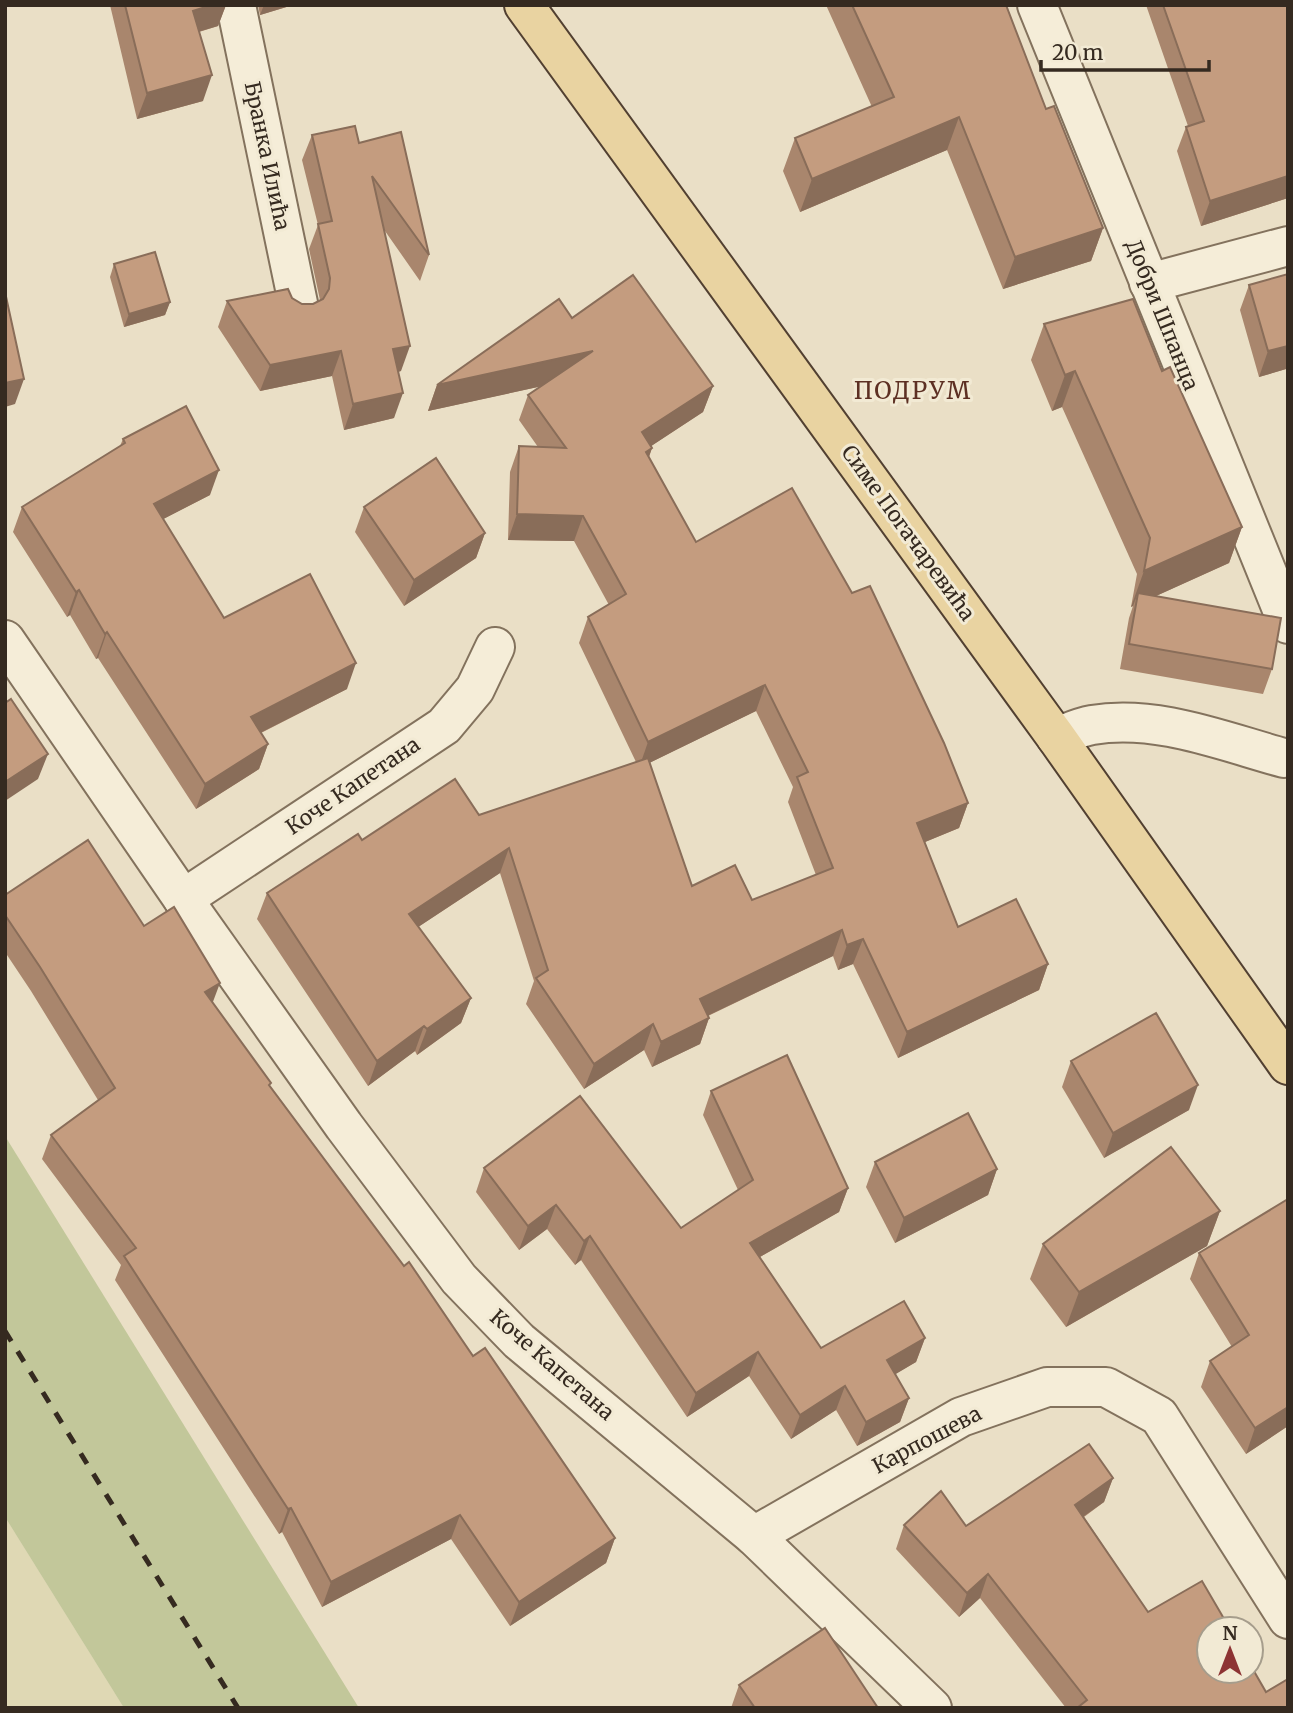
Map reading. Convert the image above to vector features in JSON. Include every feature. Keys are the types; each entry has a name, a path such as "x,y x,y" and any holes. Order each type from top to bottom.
{"main road":[{"name":"Симе Погачаревића","path":"524,5 1056,737 1288,1065"}],"street":[{"name":"Бранка Илића","path":"236,5 299,307"},
{"name":"Добри Шпанца","path":"1037,5 1288,624"},
{"path":"1149,283 1288,246"},
{"name":"Коче Капетана","path":"5,640 183,899 344,1126 459,1279 519,1341 754,1536 932,1708"},
{"name":"Коче Капетана","path":"183,899 444,726 475,689 495,647"},
{"path":"1056,737 1089,725 1117,722 1162,725 1286,755"},
{"name":"Карпошева","path":"754,1536 961,1417 1047,1387 1106,1387 1159,1416 1288,1619"}],"shaded area":[{"path":"5,1517 124,1708 5,1708"}],"green space":[{"path":"5,1136 359,1708 124,1708 5,1517"}],"building":[{"path":"125,5 212,5 193,11 212,75 147,93"},
{"path":"852,5 1006,5 1046,109 1054,106 1103,228 1015,257 959,117 812,179 795,138 894,97"},
{"path":"1163,5 1288,5 1288,176 1210,201 1186,127 1204,121"},
{"path":"355,126 359,143 401,132 429,255 372,176 410,346 393,349 403,393 353,404 341,351 270,365 227,301 288,289 292,298 302,304 313,304 323,299 329,289 330,278 318,224 332,221 312,135"},
{"path":"155,252 170,302 129,314 114,264"},
{"path":"1288,274 1288,346 1268,351 1249,285"},
{"path":"633,275 713,386 642,432 652,448 646,452 696,542 792,488 852,593 870,586 944,743 968,803 917,823 958,927 1016,899 1048,964 907,1032 863,939 847,945 842,930 700,999 709,1018 661,1042 653,1024 594,1064 536,978 548,970 509,848 409,914 471,998 427,1029 424,1026 377,1061 267,893 358,834 362,840 455,779 479,815 648,758 692,886 735,865 752,900 833,868 797,777 808,772 765,685 648,742 588,617 626,594 583,516 517,514 519,446 566,448 528,395 593,351 437,385 559,299 572,318"},
{"path":"5,292 24,379 5,383"},
{"path":"1133,299 1162,371 1170,367 1242,527 1144,571 1150,538 1075,371 1065,375 1044,324"},
{"path":"186,406 219,470 154,504 224,618 310,574 356,663 251,717 268,744 205,784 22,507 125,443 123,439"},
{"path":"436,458 485,533 414,580 364,507"},
{"path":"1138,593 1281,618 1272,669 1129,644"},
{"path":"11,699 48,754 5,782 5,703"},
{"path":"88,840 144,926 174,907 220,983 205,992 271,1083 269,1085 404,1266 409,1262 473,1356 485,1348 615,1538 519,1602 460,1515 331,1582 291,1508 288,1509 124,1256 136,1248 51,1135 115,1088 5,915 5,895"},
{"path":"1156,1013 1198,1085 1113,1133 1071,1061"},
{"path":"787,1055 848,1188 750,1243 821,1348 904,1301 925,1338 887,1360 909,1398 866,1422 845,1386 800,1415 758,1352 696,1393 590,1236 584,1241 556,1205 528,1226 484,1168 580,1096 681,1228 753,1180 711,1091"},
{"path":"968,1113 997,1169 904,1218 875,1162"},
{"path":"1171,1147 1220,1211 1079,1292 1043,1244"},
{"path":"1288,1199 1288,1407 1255,1428 1210,1361 1249,1335 1199,1253"},
{"path":"1089,1444 1113,1478 1075,1505 1148,1612 1202,1581 1222,1615 1195,1615 1195,1685 1262,1685 1266,1692 1288,1679 1288,1708 1077,1708 1087,1700 988,1574 967,1593 904,1525 941,1491 966,1526"},
{"path":"825,1628 878,1708 755,1708 739,1685"}],"railway":[{"path":"5,1331 238,1708"}],"district":[{"name":"ПОДРУМ","path":"913,391"}]}
